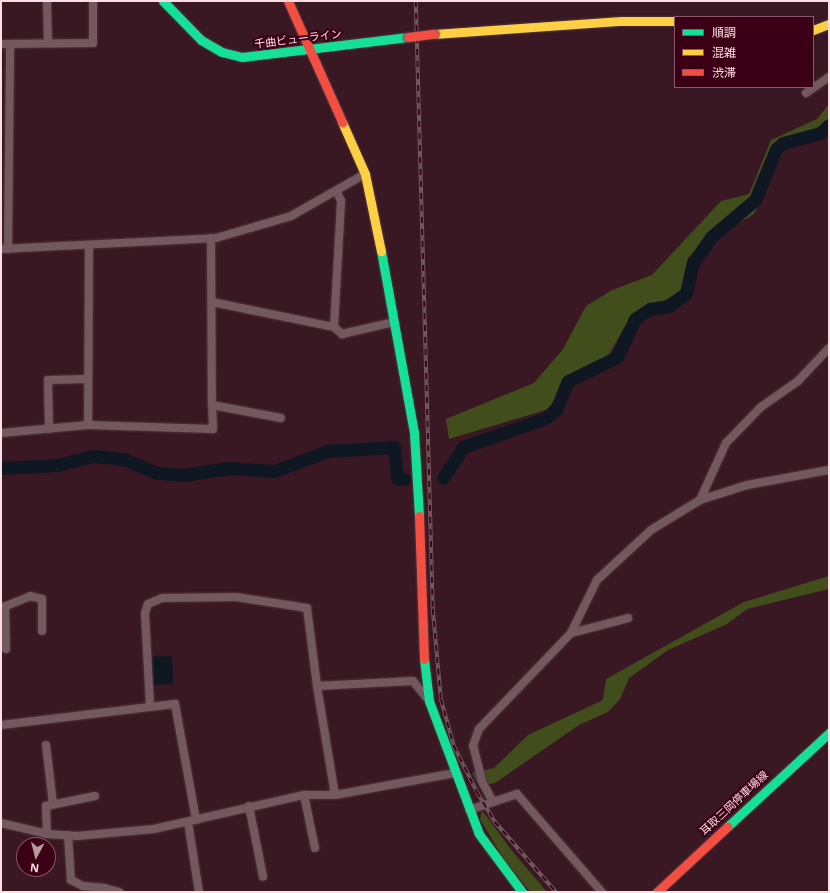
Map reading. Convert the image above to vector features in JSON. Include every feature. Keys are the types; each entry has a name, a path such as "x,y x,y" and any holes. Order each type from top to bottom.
{"street":[{"path":"47,1 48,43"},
{"path":"1,44 93,43 93,1"},
{"name":"千曲ビューライン","path":"164,1 201,40 222,52 242,57 312,50 434,34 622,21 674,21"},
{"path":"288,1 312,50 365,174 414,432 420,500 424,667 429,701 469,810 492,855 521,892"},
{"path":"814,30 829,24"},
{"path":"10,44 5,249 211,238 271,225 337,192 365,174"},
{"path":"814,87 829,77"},
{"path":"806,93 813,88"},
{"path":"334,327 341,201 337,192"},
{"path":"1,433 88,425 214,429 212,405 211,238"},
{"path":"88,425 89,245"},
{"path":"212,302 334,327 342,334 394,322"},
{"path":"700,500 726,443 761,408 798,381 829,348"},
{"path":"49,429 48,380 88,379"},
{"path":"212,405 281,418"},
{"path":"493,802 482,781 473,746 479,728 571,633 597,580 652,530 700,500 746,485 829,470"},
{"path":"6,649 3,607 30,596 42,599 42,631"},
{"path":"150,706 145,613 148,604 162,598 236,597 307,608 317,686 335,795"},
{"path":"571,633 628,618"},
{"path":"317,686 413,681 429,701"},
{"path":"1,725 175,704 196,820"},
{"name":"耳取三岡停車場線","path":"657,892 829,733"},
{"path":"46,745 53,804"},
{"path":"1,823 47,834 68,836 188,822 249,806 304,795 335,795 455,773"},
{"path":"469,810 517,794 602,892"},
{"path":"304,795 315,848"},
{"path":"47,834 46,806 95,796"},
{"path":"249,806 263,877"},
{"path":"188,822 199,892"},
{"path":"68,836 71,880 81,888 119,892"}],"green space":[{"path":"829,104 829,123 802,134 784,150 754,214 697,248 688,258 681,290 625,326 607,358 579,377 546,410 449,439 446,419 534,383 563,349 586,306 612,290 652,275 721,201 749,194 771,140 817,119"},
{"path":"829,576 829,589 747,609 727,624 668,650 629,678 620,699 608,712 579,725 495,783 479,786 472,773 494,768 528,735 603,700 606,679 744,602"},
{"path":"482,810 513,852 547,892 530,892 503,858 480,819"}],"water":[{"path":"172,656 173,684 153,685 152,657"}],"waterway":[{"path":"443,478 463,447 544,419 556,410 568,381 617,357 635,319 650,309 669,306 686,293 693,263 711,237 755,200 776,149 783,143 820,133 829,125"},
{"path":"1,468 57,465 94,456 124,459 157,473 184,475 228,468 274,471 328,451 394,447 397,478 404,479"}],"railway":[{"path":"416,1 433,609 441,699 454,746 477,792 495,822 556,892"}],"traffic: fast":[{"path":"163,1 201,40 222,52 242,57 408,37"},
{"path":"381,251 414,432 419,516"},
{"path":"424,659 429,701 479,834 522,892"},
{"path":"727,827 829,733"}],"traffic: slow":[{"path":"434,34 622,21 674,21"},
{"path":"814,30 829,24"},
{"path":"342,122 365,174 381,251"}],"traffic: jam":[{"path":"288,1 342,122"},
{"path":"408,37 434,34"},
{"path":"419,516 424,659"},
{"path":"657,892 727,827"}]}
